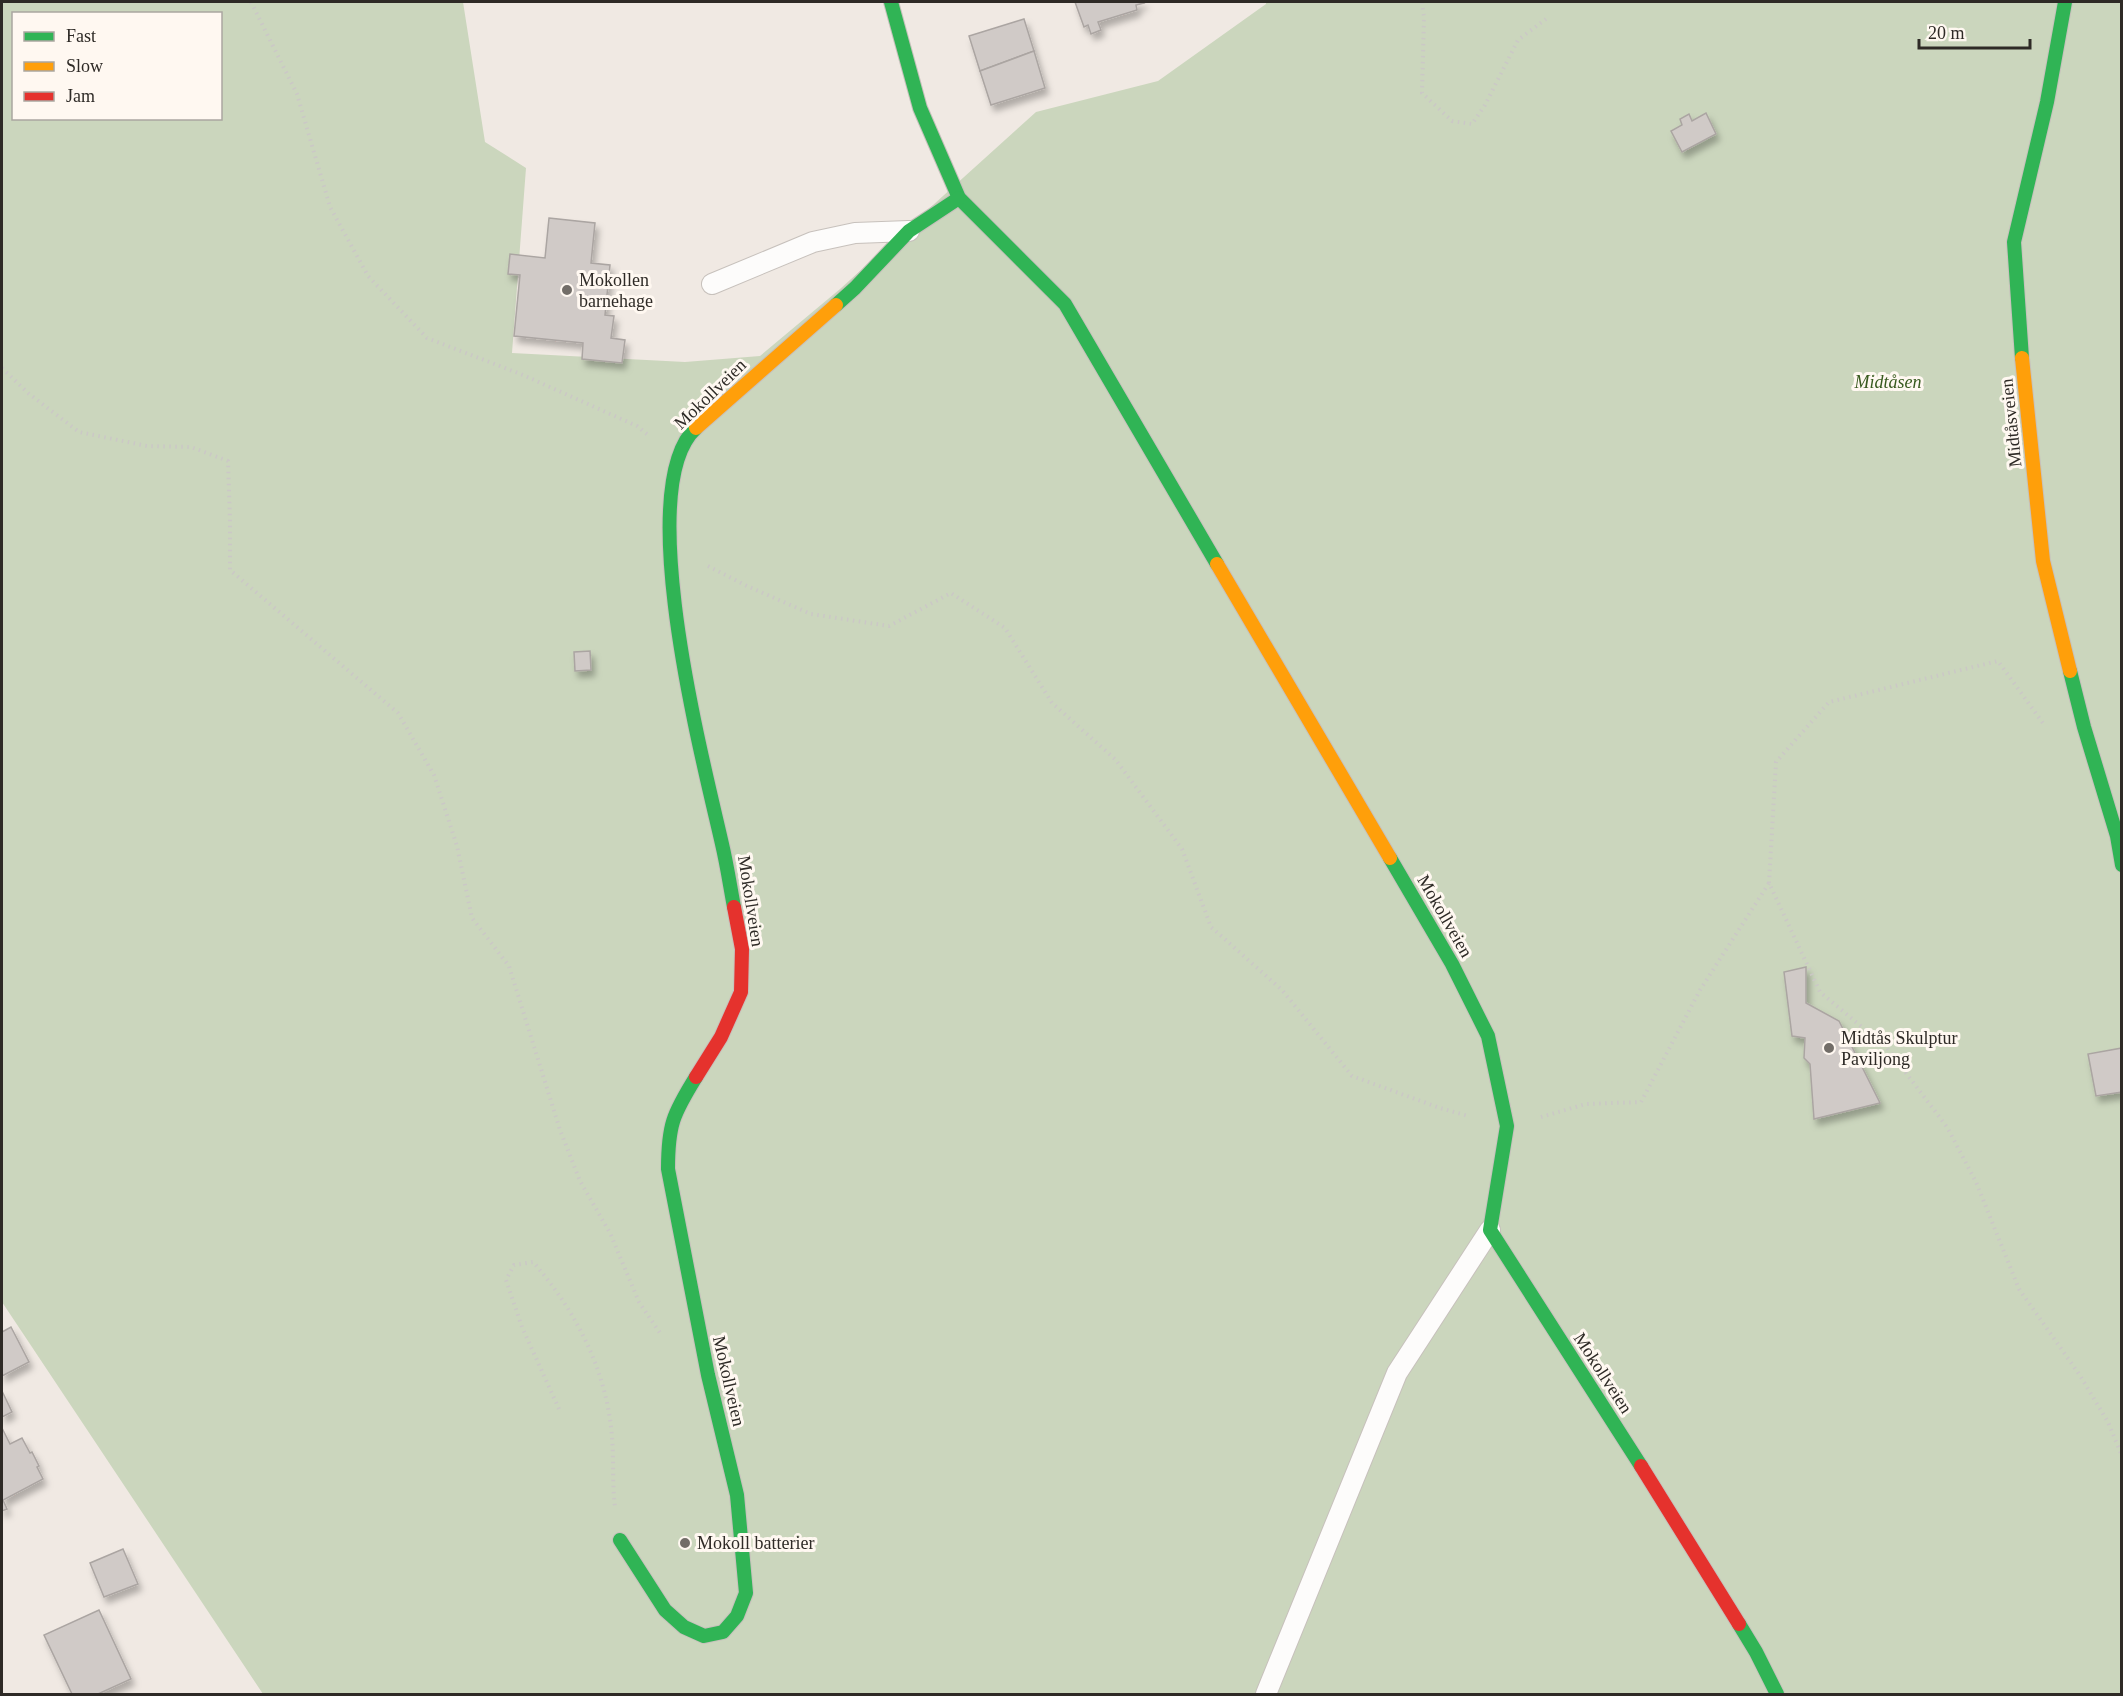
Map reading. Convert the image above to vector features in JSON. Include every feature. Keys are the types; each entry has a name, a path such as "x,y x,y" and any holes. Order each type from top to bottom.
{"street":[{"name":"Mokollveien","path":"891,2 920,108 959,198 1065,304 1457,974 1488,1036 1507,1126 1490,1230 1689,1542 1756,1652 1777,1695"},
{"name":"Midtåsveien","path":"2065,2 2047,102 2014,242 2023,367 2043,561 2084,728 2119,837 2121,865"},
{"name":"Mokollveien","path":"620,1540 665,1610 684,1627 704,1636 723,1632 737,1616 746,1593 737,1495 708,1375 668,1169 668,1138 676,1110 721,1037 741,992 742,949 723,847 696,733 676,628 670,546 672,479 677,458 689,435 855,288 909,231 959,198"}],"lane":[{"path":"712,284 813,242 855,233 909,231"},
{"path":"1266,1695 1397,1373 1490,1230"}],"path":[{"path":"251,2 297,94 330,207 368,276 427,338 524,375 638,426 677,458"},
{"path":"1422,2 1424,16 1422,93 1452,121 1472,124 1485,105 1518,40 1546,19"},
{"path":"2,368 28,393 79,432 147,447 191,447 228,462 231,519 230,570 398,713 434,775 456,846 472,918 509,966 560,1130 580,1181 610,1233 639,1302 663,1338"},
{"path":"1769,883 1776,762 1829,702 1998,661 2051,734"},
{"path":"559,1410 522,1327 506,1280 514,1265 533,1262 551,1282 581,1328 602,1381 612,1436 613,1494 620,1540"}],"green space":[{"name":"Midtåsen","path":"2,2 463,2 485,142 526,168 512,353 685,362 760,356 840,289 1036,112 1158,81 1266,2 2121,2 2121,1694 263,1694 2,1302"}],"building":[{"path":"1075,2 1144,3 1136,5 1137,10 1098,22 1101,30 1091,34 1088,25 1084,27"},
{"path":"1024,19 1034,51 980,71 969,36"},
{"path":"1034,51 1045,88 991,105 980,71"},
{"path":"1706,113 1716,134 1682,152 1671,131 1682,125 1680,119 1689,114 1692,121"},
{"path":"549,218 595,223 591,263 610,265 605,315 614,316 611,338 625,340 622,363 582,359 583,343 514,336 520,275 508,274 510,254 545,258"},
{"path":"590,651 591,670 575,671 574,652"},
{"name":"Midtås Skulptur Paviljong","path":"1806,967 1806,1003 1839,1021 1880,1103 1814,1119 1810,1064 1804,1058 1805,1038 1792,1036 1784,972"},
{"path":"2122,1048 2122,1092 2096,1096 2088,1054"},
{"path":"11,1327 29,1362 2,1376 2,1332"},
{"path":"2,1391 12,1412 2,1417"},
{"path":"2,1428 10,1444 22,1438 30,1453 32,1452 43,1479 3,1500 7,1509 2,1511"},
{"path":"123,1549 138,1584 104,1597 90,1563"},
{"path":"99,1610 131,1679 98,1694 72,1694 44,1635"}],"traffic: fast":[{"path":"891,2 920,108 959,198 1065,304 1217,564"},
{"path":"2022,358 2014,242 2047,102 2065,2"},
{"path":"836,305 909,231 959,198"},
{"path":"696,428 678,460 670,507 671,564 678,628 689,693 734,907"},
{"path":"2070,671 2084,727 2117,836 2122,865"},
{"path":"1390,858 1452,964 1488,1036 1507,1126 1490,1230 1641,1466"},
{"path":"620,1540 665,1610 684,1627 704,1636 723,1632 737,1616 746,1593 737,1495 708,1375 668,1169 669,1141 673,1120 696,1077"},
{"path":"1739,1624 1777,1694"}],"traffic: slow":[{"path":"696,428 836,305"},
{"path":"2022,358 2043,561 2070,671"},
{"path":"1217,564 1390,858"}],"traffic: jam":[{"path":"696,1077 721,1037 741,992 742,949 734,907"},
{"path":"1641,1466 1739,1624"}],"place":[{"name":"Mokollen barnehage","path":"567,290"},
{"name":"Midtås Skulptur Paviljong","path":"1829,1048"},
{"name":"Mokoll batterier","path":"685,1543"}]}
